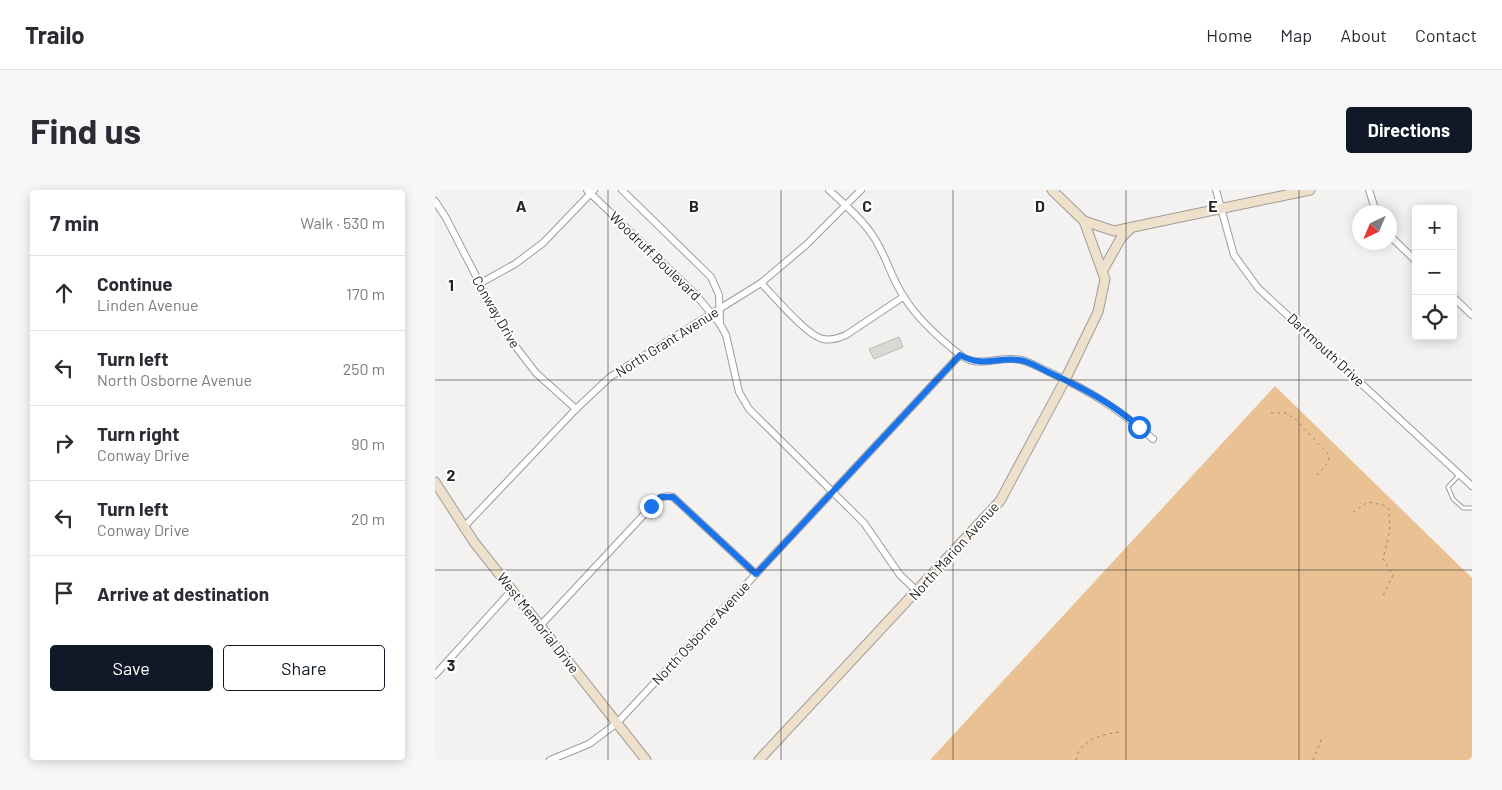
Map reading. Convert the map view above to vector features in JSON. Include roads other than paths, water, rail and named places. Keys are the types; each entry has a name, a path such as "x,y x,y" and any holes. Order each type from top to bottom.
{"street":[{"name":"Woodruff Boulevard","path":"622,190 711,277 719,295 721,309 720,324"},
{"path":"829,190 873,237 903,297 914,312 960,355 971,362 981,363 1021,360 1065,380 1121,411 1153,439"},
{"name":"North Grant Avenue","path":"463,528 576,408 629,363 721,309 761,283 806,246 861,190"},
{"path":"1051,190 1084,221 1114,231 1221,207 1310,190"},
{"name":"Dartmouth Drive","path":"1216,190 1234,255 1258,288 1472,486"},
{"path":"1369,190 1374,205"},
{"name":"Woodruff Boulevard","path":"591,191 696,295 720,324 727,336 739,392 749,409 864,523 900,574 917,591"},
{"path":"479,284 530,254 591,191"},
{"name":"Conway Drive","path":"435,201 446,218 479,284 520,354 536,373 576,408"},
{"name":"North Marion Avenue","path":"759,760 1000,500 1065,380 1098,312 1104,286 1103,270 1084,221"},
{"path":"1103,270 1121,238 1132,227"},
{"path":"1397,243 1412,257"},
{"path":"761,283 810,332 822,339 836,339 846,335 903,297"},
{"path":"1457,301 1472,315"},
{"name":"North Osborne Avenue","path":"550,760 589,744 617,723 960,355"},
{"name":"West Memorial Drive","path":"435,482 463,528 646,760"},
{"path":"541,625 660,497 673,497 756,574"},
{"path":"435,675 513,589"}],"lane":[{"path":"1459,474 1448,487 1449,493 1463,508 1472,508"}]}
